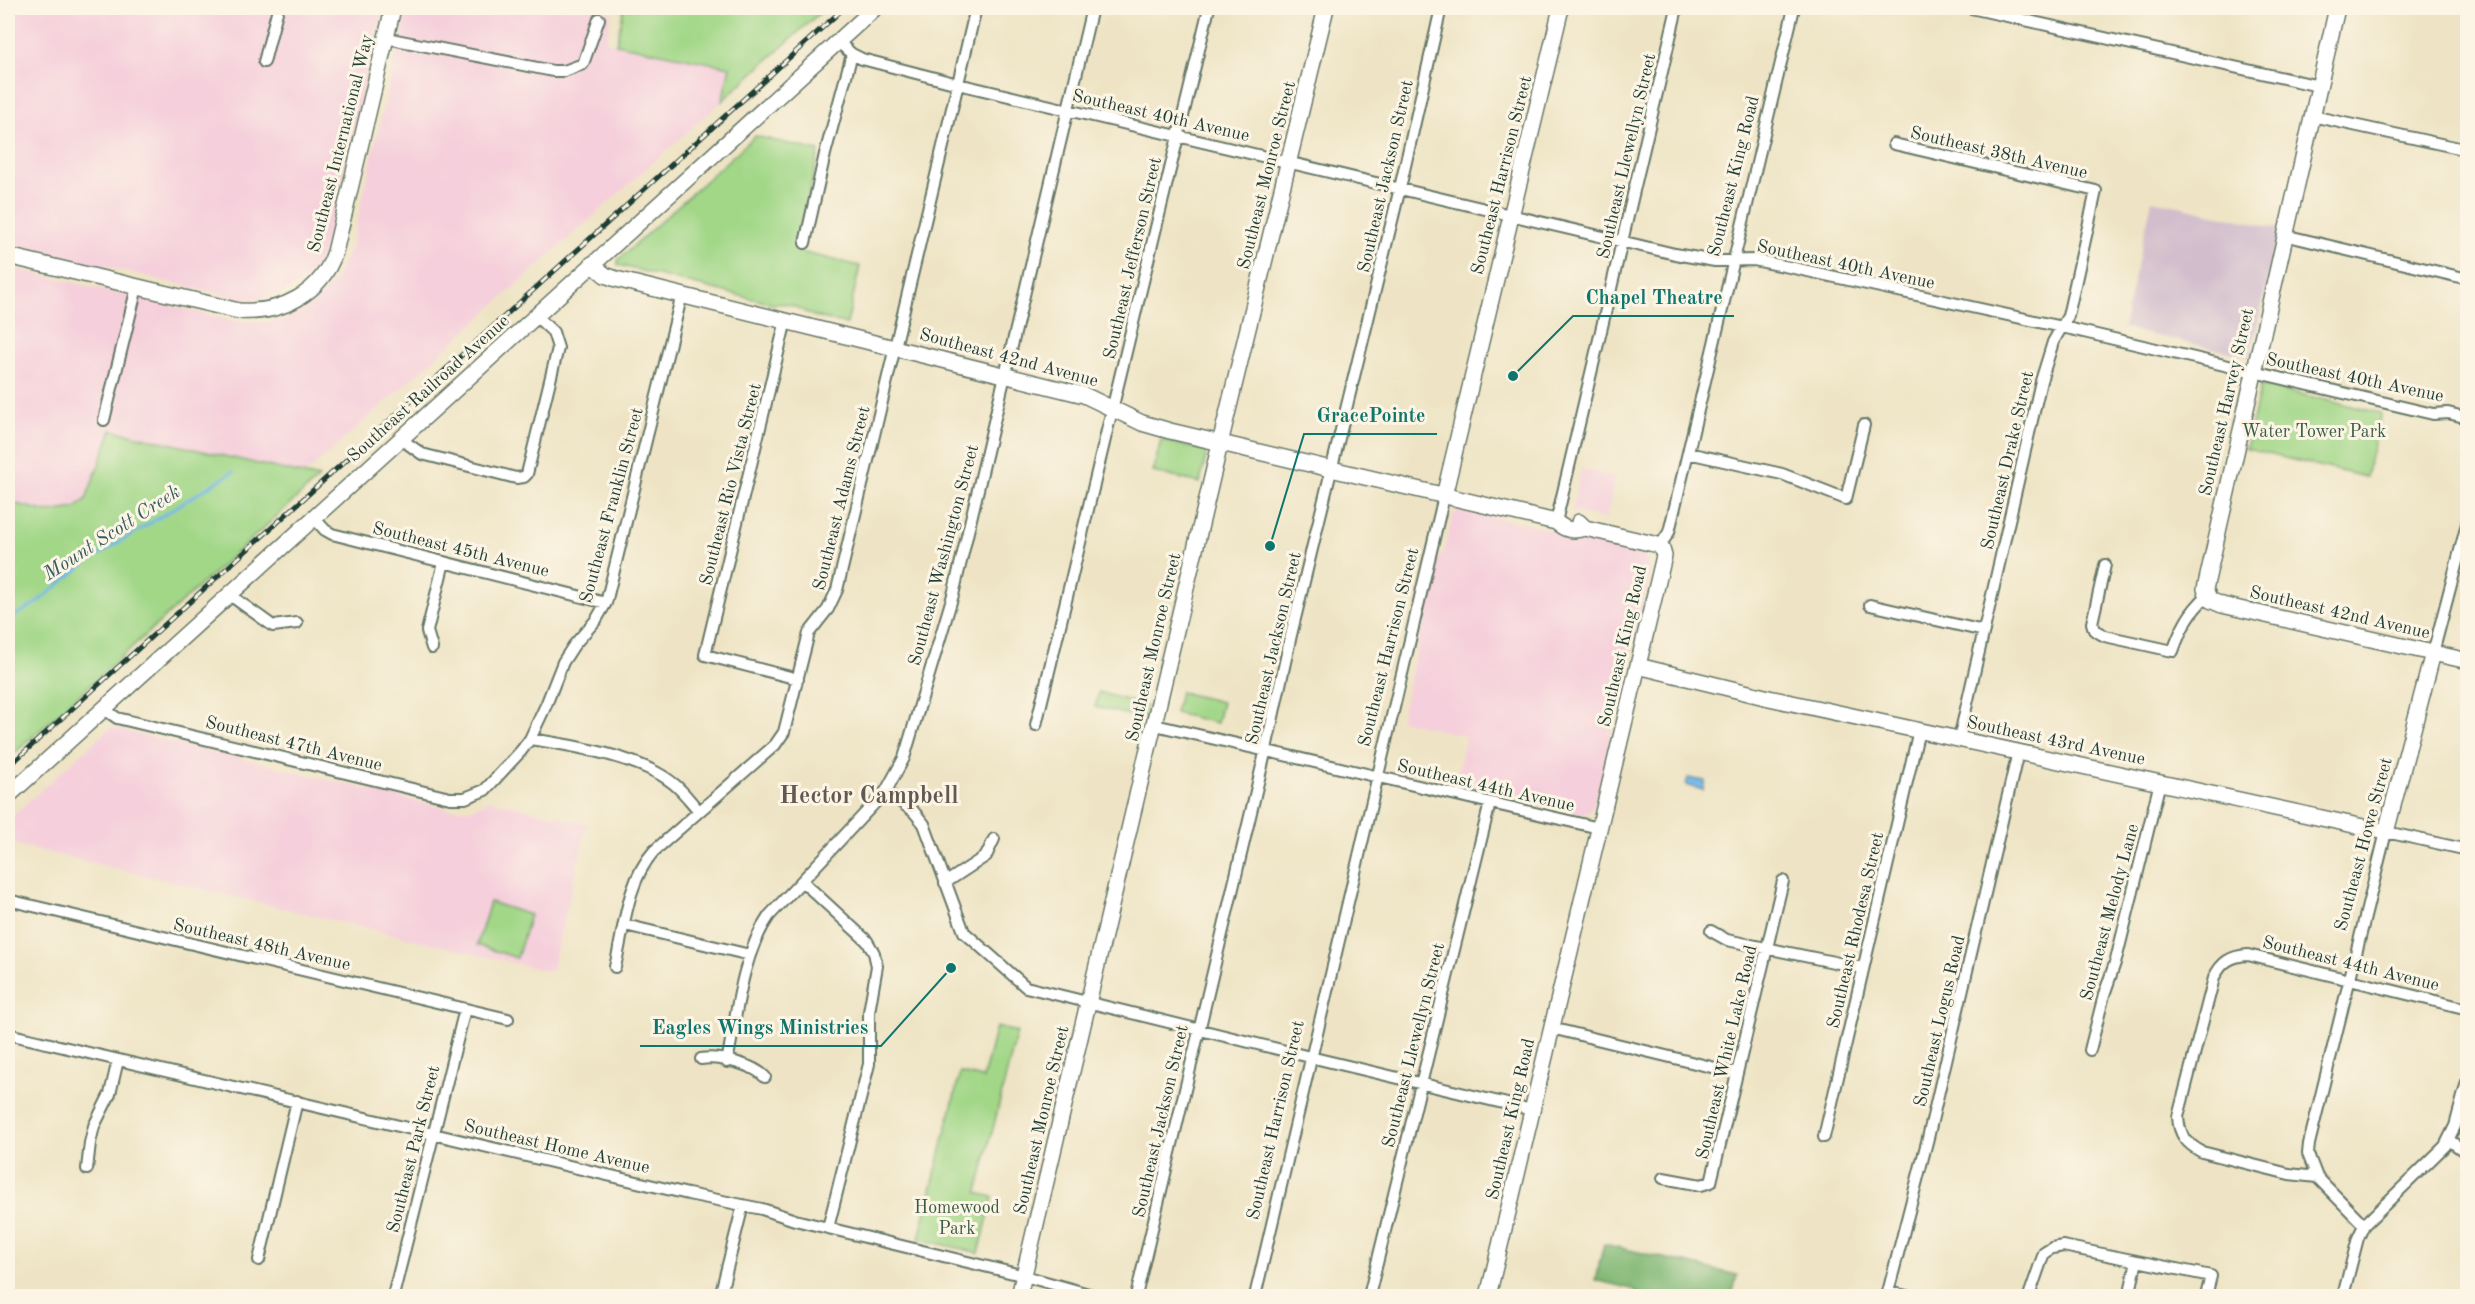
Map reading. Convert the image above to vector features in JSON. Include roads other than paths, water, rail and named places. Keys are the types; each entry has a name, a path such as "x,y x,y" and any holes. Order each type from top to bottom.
{"street":[{"path":"264,62 278,8"},
{"name":"Southeast International Way","path":"8,256 219,307 252,312 267,311 287,304 317,284 335,252 393,8"},
{"name":"Southeast Railroad Avenue","path":"8,796 875,8"},
{"name":"Southeast Adams Street","path":"615,967 635,882 643,864 654,851 775,745 784,732 809,633 828,609 837,590 976,8"},
{"name":"Southeast Washington Street","path":"727,1062 755,939 769,916 885,791 897,774 904,758 953,596 1092,8"},
{"name":"Southeast Jefferson Street","path":"1036,725 1209,8"},
{"name":"Southeast Monroe Street","path":"1019,1296 1326,8"},
{"name":"Southeast Jackson Street","path":"1136,1296 1441,8"},
{"name":"Southeast Harrison Street","path":"1255,1296 1562,8"},
{"name":"Southeast Llewellyn Street","path":"1556,522 1677,8"},
{"name":"Southeast King Road","path":"1488,1296 1664,558 1660,546 1669,532 1732,260 1794,8"},
{"path":"1971,8 2319,86"},
{"name":"Southeast Harvey Street","path":"2207,596 2205,579 2337,8"},
{"path":"386,38 553,71 564,71 584,64 599,19"},
{"name":"Southeast 40th Avenue","path":"837,41 862,59 958,84 1623,242 1690,257 1754,260 1794,268 2061,327 2433,414 2448,413 2468,418"},
{"path":"805,243 825,154 852,54"},
{"path":"2312,116 2468,150"},
{"name":"Southeast 38th Avenue","path":"1894,144 2096,191"},
{"name":"Southeast Drake Street","path":"1959,740 2041,381 2053,342 2068,315 2096,191"},
{"path":"2284,235 2468,279"},
{"name":"Southeast 42nd Avenue","path":"592,264 609,277 1084,395 1149,426 1556,522 1565,518 1578,521 1585,528 1660,546"},
{"path":"104,420 137,287"},
{"name":"Southeast Franklin Street","path":"478,794 491,785 530,739 563,662 596,620 606,603 681,294"},
{"path":"401,439 422,454 516,478 528,474 558,348 553,332 536,316"},
{"name":"Southeast Rio Vista Street","path":"786,320 705,655 798,679"},
{"path":"1688,453 1782,474 1846,499 1864,425"},
{"name":"Southeast 45th Avenue","path":"314,518 332,534 606,603"},
{"name":"Southeast Howe Street","path":"2317,1178 2308,1154 2308,1144 2385,832 2468,520"},
{"path":"432,648 427,631 444,562"},
{"path":"2105,565 2092,623 2094,630 2105,636 2173,651 2184,623 2207,596"},
{"path":"230,595 273,626 297,623"},
{"name":"Southeast 42nd Avenue","path":"2207,596 2223,606 2468,661"},
{"path":"1870,605 1984,631"},
{"name":"Southeast 43rd Avenue","path":"1638,666 1769,698 2468,850"},
{"name":"Southeast 47th Avenue","path":"104,709 117,717 450,798 465,798 478,794"},
{"name":"Southeast 44th Avenue","path":"1155,725 1599,828"},
{"name":"Southeast Rhodesa Street","path":"1824,1137 1919,730"},
{"path":"530,739 642,765 673,783 699,811"},
{"name":"Southeast Logus Road","path":"1888,1294 1929,1138 2018,752"},
{"name":"Southeast Melody Lane","path":"2090,1050 2104,995 2116,960 2160,782"},
{"path":"885,791 914,812 924,824 964,932 1018,981 1039,992 1089,1002 1310,1058 1532,1110"},
{"name":"Southeast Llewellyn Street","path":"1369,1296 1490,802"},
{"path":"945,883 986,856 994,839"},
{"path":"802,881 867,941 874,953 877,966 869,1012 869,1065 828,1228"},
{"name":"Southeast White Lake Road","path":"1663,1178 1701,1185 1711,1182 1783,881"},
{"name":"Southeast 48th Avenue","path":"8,900 508,1019"},
{"path":"625,925 750,955"},
{"path":"1711,931 1727,940 1863,968"},
{"name":"Southeast 44th Avenue","path":"2317,1178 2289,1174 2202,1152 2190,1145 2182,1134 2178,1117 2214,978 2219,968 2227,960 2237,955 2248,955 2348,978 2468,1010"},
{"name":"Southeast Park Street","path":"393,1296 465,1009"},
{"path":"1551,1028 1737,1073"},
{"name":"Southeast Home Avenue","path":"8,1034 742,1205 1096,1296"},
{"path":"701,1059 711,1057 758,1069 765,1077"},
{"path":"87,1169 94,1126 110,1094 118,1060"},
{"path":"2343,1296 2358,1238 2364,1225 2449,1140 2468,1077"},
{"path":"259,1260 297,1101"},
{"path":"2449,1140 2468,1154"},
{"path":"2317,1178 2364,1225"},
{"path":"720,1296 742,1205"},
{"path":"2029,1296 2044,1253 2052,1248 2063,1246 2211,1276 2206,1296"},
{"path":"2129,1296 2137,1261"},
{"path":"1888,1294 1907,1296"}],"water":[{"path":"1688,778 1705,781 1703,790 1686,785"}],"waterway":[{"name":"Mount Scott Creek","path":"8,620 35,604 87,562 233,472"}],"railway":[{"path":"8,767 844,8"}],"place":[{"name":"Chapel Theatre","path":"1513,376"},
{"name":"GracePointe","path":"1270,546"},
{"name":"Eagles Wings Ministries","path":"951,968"}],"district":[{"name":"Hector Campbell","path":"869,795"}],"park label":[{"name":"Water Tower Park","path":"2314,431"},
{"name":"Homewood Park","path":"957,1217"}]}
